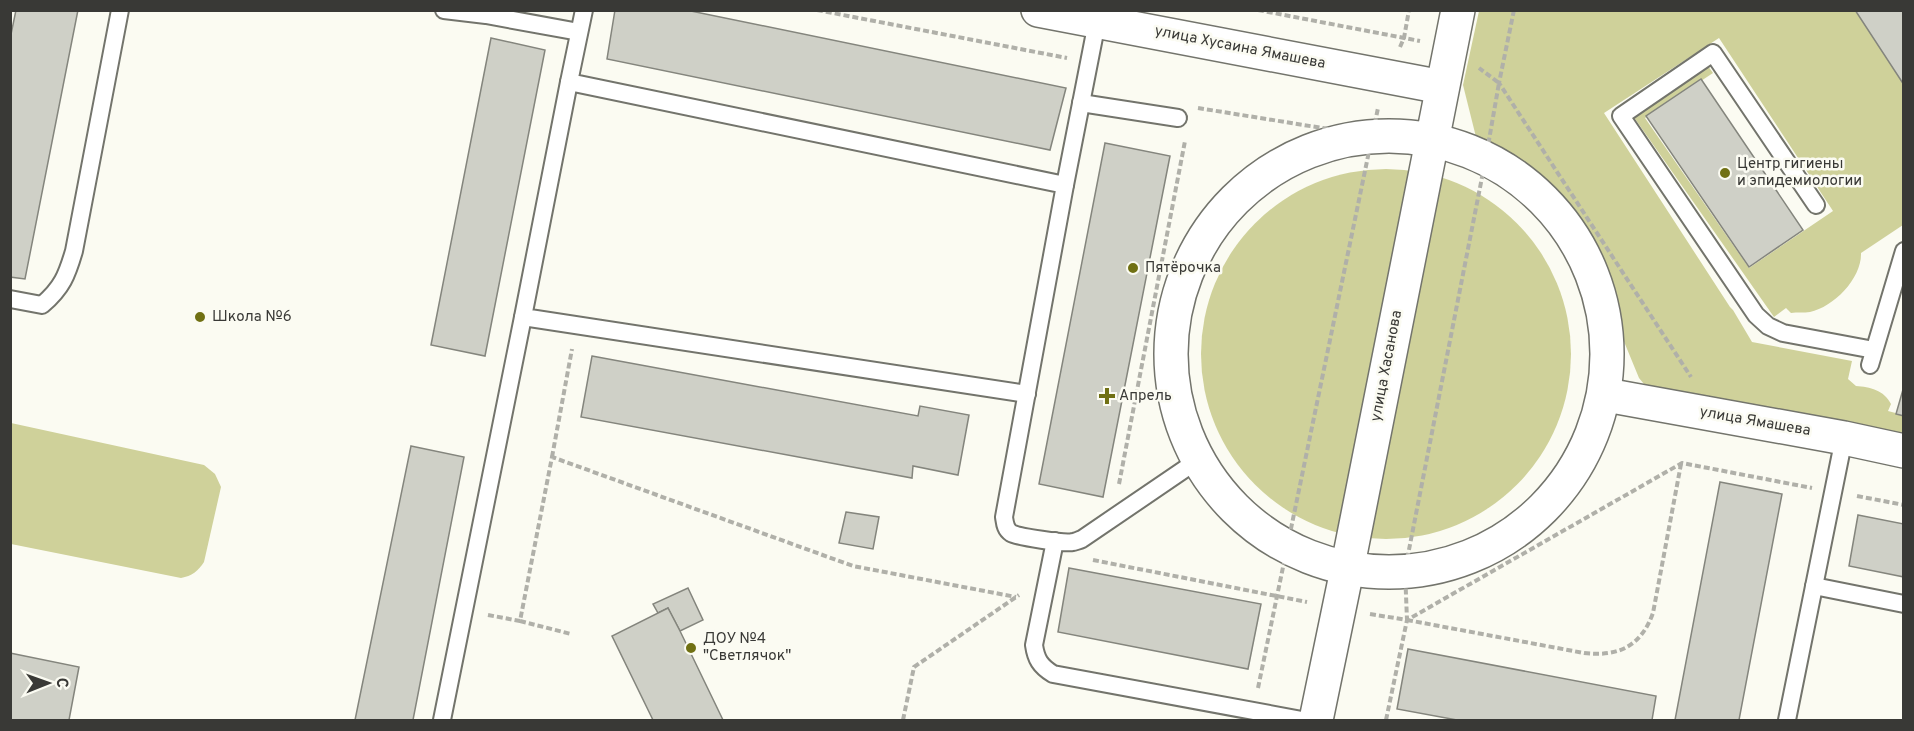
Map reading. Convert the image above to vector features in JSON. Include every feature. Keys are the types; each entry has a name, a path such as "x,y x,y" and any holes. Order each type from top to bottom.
{"street":[{"name":"улица Хусаина Ямашева","path":"1038,10 1442,87"},
{"name":"улица Хасанова","path":"1316,720 1458,10"},
{"path":"1372,136 1431,139 1486,157 1544,198 1586,256 1607,324 1606,395 1582,462 1536,516 1482,550 1405,570 1347,570 1287,550 1252,528 1216,492 1180,427 1168,353 1182,280 1218,215 1275,166 1344,139 1372,136"},
{"name":"улица Ямашева","path":"1606,395 1904,451"}],"lane":[{"path":"10,299 42,305 55,295 66,278 74,251 120,10"},
{"path":"444,10 486,15 579,32"},
{"path":"442,720 584,10"},
{"path":"1097,22 1004,516 1005,526 1017,536 1073,542 1091,534 1198,460"},
{"path":"1816,205 1713,52 1621,116 1756,315 1768,326 1783,333 1872,358 1904,251"},
{"path":"569,82 1065,185"},
{"path":"1081,103 1183,124"},
{"path":"523,317 1027,394"},
{"path":"1787,720 1844,438"},
{"path":"1055,541 1034,645 1035,656 1042,667 1053,674 1302,720"},
{"path":"1814,586 1904,604"}],"path":[{"path":"818,10 1089,62"},
{"path":"1258,10 1451,46 1499,83 1697,385"},
{"path":"1253,711 1372,136 1386,76 1404,38 1409,10"},
{"path":"1386,720 1407,620 1405,570 1514,10"},
{"path":"1192,107 1372,136"},
{"path":"1112,520 1183,124"},
{"path":"520,621 577,326"},
{"path":"552,458 853,566 1017,597"},
{"path":"1407,620 1682,463 1904,505"},
{"path":"903,720 914,667 1075,557 1584,653 1601,655 1616,652 1640,638 1648,627 1653,613 1682,463"},
{"path":"464,610 571,634"}],"green space":[{"path":"1479,11 1903,11 1903,225 1861,253 1860,263 1852,281 1837,298 1819,309 1791,313 1786,308 1774,317 1633,116 1708,66 1713,73 1645,118 1749,268 1833,211 1719,38 1604,113 1752,342 1852,361 1848,379 1856,386 1881,392 1891,404 1888,411 1903,415 1903,448 1649,390 1639,378 1591,255 1548,192 1476,137 1463,85"},
{"path":"1386,169 1422,173 1457,183 1489,200 1517,223 1540,251 1557,283 1567,318 1571,354 1567,390 1557,425 1540,457 1517,485 1489,508 1457,525 1422,535 1386,539 1350,535 1315,525 1283,508 1255,485 1232,457 1215,425 1205,390 1201,354 1205,318 1215,283 1232,251 1255,223 1283,200 1315,183 1350,173"},
{"path":"11,423 204,465 215,474 221,487 202,565 192,574 181,578 11,544"}],"building":[{"path":"16,10 78,10 25,279 10,277 10,39"},
{"path":"615,10 686,10 1066,88 1050,150 607,59"},
{"path":"1855,10 1904,10 1904,85"},
{"path":"491,38 545,50 485,356 431,345"},
{"name":"Центр гигиены и эпидемиологии","path":"1701,79 1803,230 1749,267 1646,116"},
{"path":"1105,143 1170,156 1103,497 1039,484"},
{"path":"592,356 918,416 920,406 969,415 958,475 913,466 912,478 581,417"},
{"path":"1904,386 1904,416 1896,414"},
{"path":"411,446 464,457 413,720 355,720"},
{"path":"1720,482 1782,494 1739,720 1675,720"},
{"path":"846,512 879,517 873,549 839,543"},
{"path":"1858,515 1904,524 1904,577 1849,566"},
{"path":"1069,568 1261,604 1248,669 1058,632"},
{"path":"688,588 703,620 680,631 668,608 658,613 653,604"},
{"path":"668,608 723,720 653,720 612,636"},
{"path":"1408,649 1656,696 1652,720 1457,720 1397,709"},
{"path":"10,653 79,667 69,720 10,720"}],"place":[{"name":"Центр гигиены и эпидемиологии","path":"1725,173"},
{"name":"Пятёрочка","path":"1133,268"},
{"name":"Школа №6","path":"200,317"},
{"name":"Апрель","path":"1107,396"},
{"name":"ДОУ №4 \"Светлячок\"","path":"691,648"}]}
